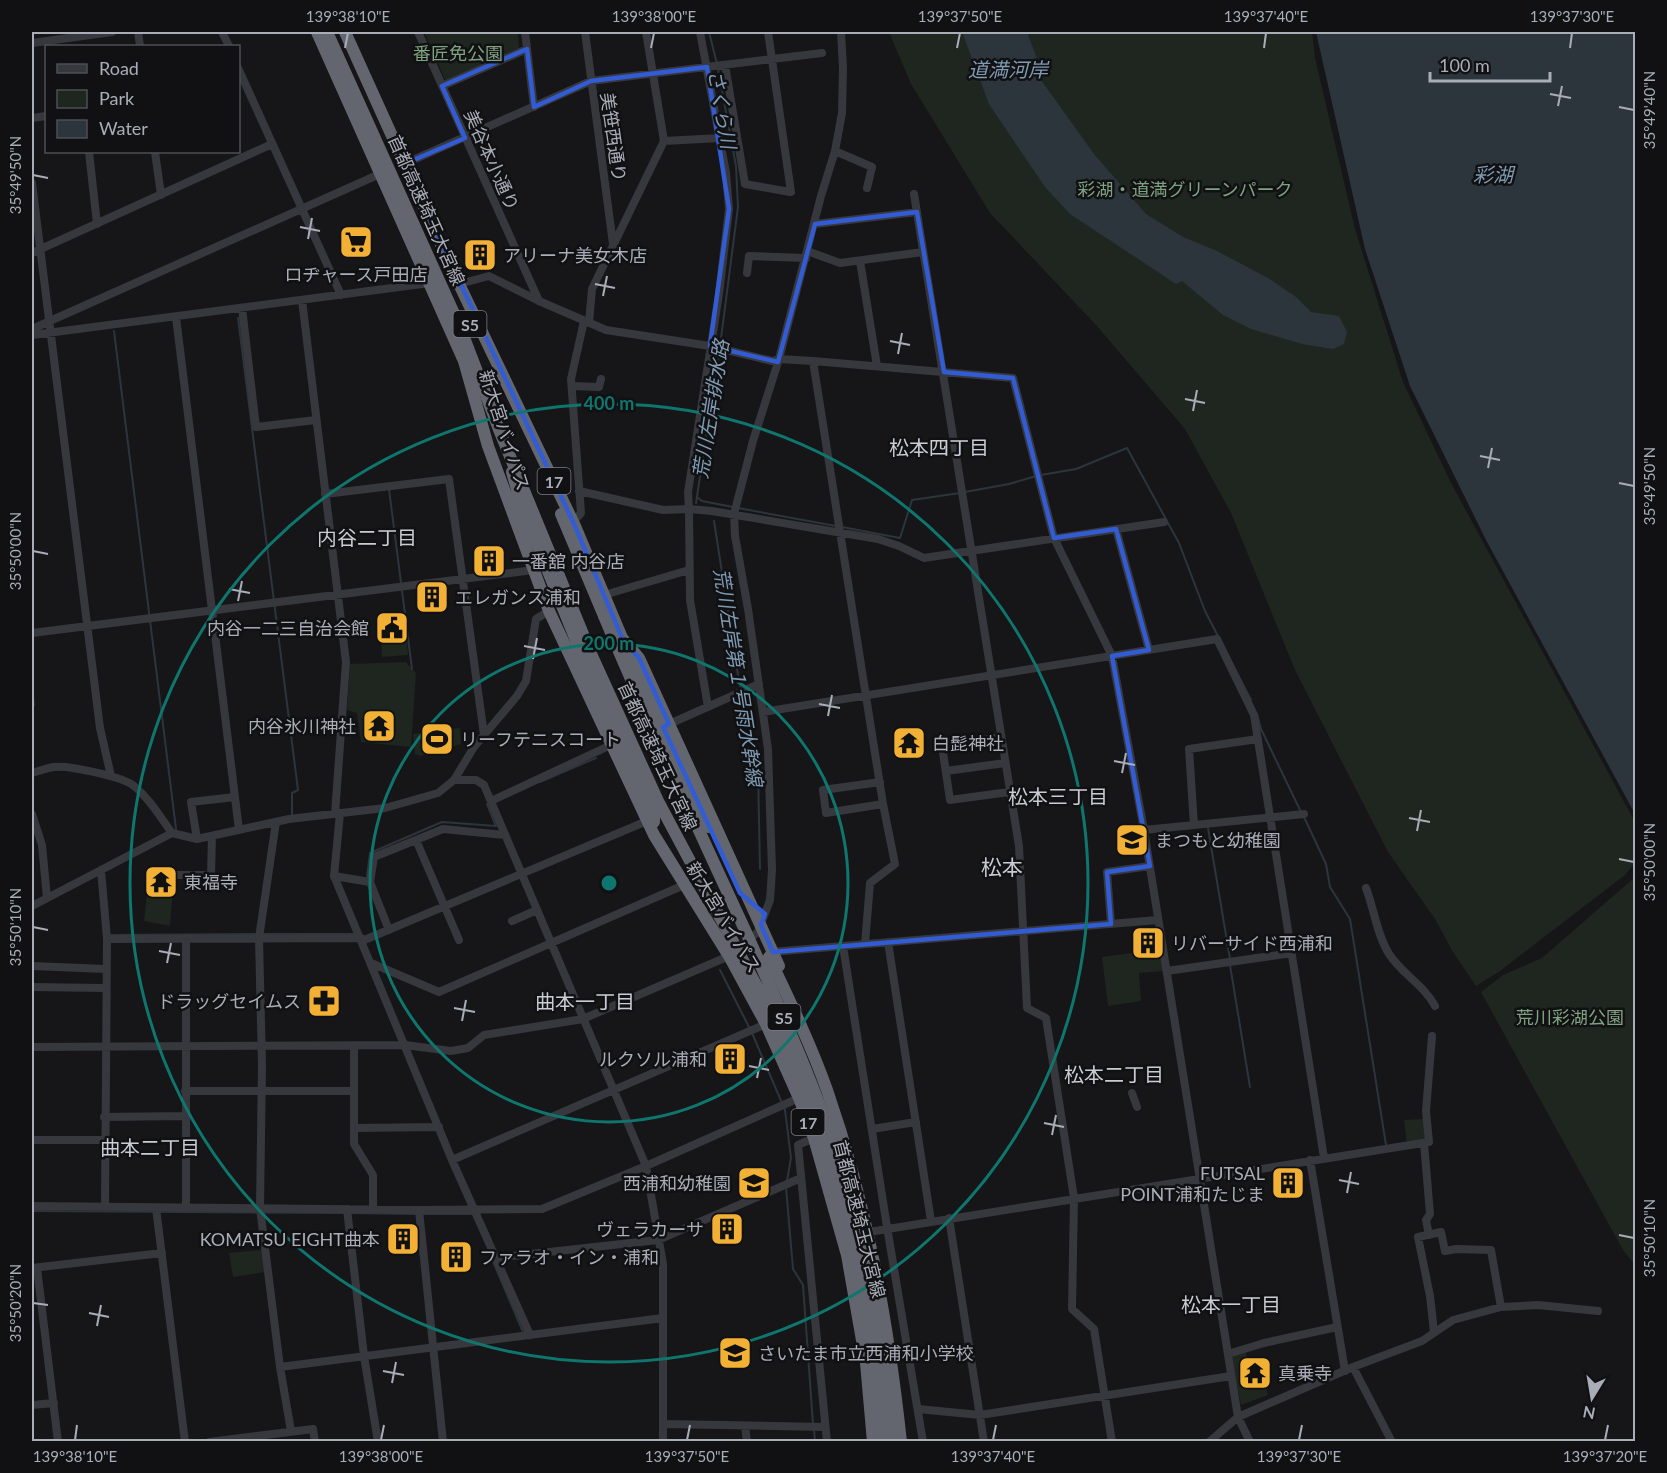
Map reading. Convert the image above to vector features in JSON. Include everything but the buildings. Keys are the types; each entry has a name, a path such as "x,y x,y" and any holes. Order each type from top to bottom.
{"highway":[{"name":"新大宮バイパス","path":"317,32 382,173 464,362 488,446 549,611 654,835 729,956 766,1024 799,1098 814,1138 847,1255 867,1363 873,1442"},
{"name":"首都高速埼玉大宮線","path":"327,32 460,327 500,432 606,687 663,811 760,993 787,1051 834,1179 858,1271 875,1375 882,1442"},
{"name":"首都高速埼玉大宮線","path":"337,32 567,528 815,1092 857,1222 877,1320 892,1442"},
{"name":"新大宮バイパス","path":"345,32 459,284 573,522 663,727 809,1044 841,1132 869,1232 892,1357 901,1442"},
{"name":"17","path":"500,432 522,507 584,660 654,817 654,835"},
{"name":"S5","path":"604,616 639,658 804,1017 809,1044"}],"street":[{"path":"32,43 112,32"},
{"name":"美谷本小通り","path":"418,32 539,302"},
{"path":"525,32 534,107"},
{"name":"美笹西通り","path":"585,32 613,246"},
{"path":"573,522 581,513 571,379 587,322 592,289 664,141 646,32"},
{"path":"700,32 710,67 726,173 729,209 712,346 688,492 691,509 690,600 708,706"},
{"path":"724,66 745,184 790,192 768,32"},
{"path":"32,1047 405,1045 451,1051 468,1048 484,1035 584,1019 729,956 758,932 770,900 772,870 768,749 735,536 735,510 807,255 815,224 818,195 835,151 842,112 841,32"},
{"path":"442,86 527,49"},
{"path":"404,164 591,81 822,53"},
{"path":"240,72 341,295"},
{"path":"240,91 248,90"},
{"path":"664,141 720,138"},
{"path":"32,253 272,144"},
{"path":"835,151 872,167 867,188"},
{"path":"89,153 97,224"},
{"path":"155,153 161,195"},
{"path":"32,329 382,173"},
{"path":"32,183 100,728 111,776"},
{"path":"914,194 1009,792 1020,846 1027,1008 1046,1018 1074,1198 1072,1309 1094,1329 1112,1442"},
{"path":"815,224 916,212"},
{"path":"747,273 750,255 807,255 840,263 923,252"},
{"path":"860,261 877,366"},
{"path":"459,284 489,276 539,302 606,330 712,346 772,361 779,359 813,361 1013,378 1054,538 1112,656 1150,866 1238,1417 1250,1442"},
{"path":"32,335 430,283"},
{"path":"302,300 346,662 334,876 452,1160 530,1335"},
{"path":"242,308 256,427 316,420"},
{"path":"176,317 239,830"},
{"path":"813,361 895,864 870,883 865,944"},
{"path":"572,386 599,387 601,379"},
{"path":"325,494 449,479 484,735"},
{"path":"579,491 663,510 735,510 839,528 900,546 924,558 1164,522"},
{"path":"1116,529 1149,650"},
{"path":"32,633 534,570"},
{"path":"604,595 689,570"},
{"path":"32,773 54,767 65,767 111,776 132,784 145,796 172,833 197,839 276,822 385,808 438,793 454,780 474,747 517,696 526,681 536,619 549,611"},
{"path":"763,712 1217,639 1254,715 1324,1158"},
{"path":"663,727 759,684"},
{"path":"1001,737 942,746 950,800 1009,792"},
{"path":"1194,825 1189,749 1258,739"},
{"path":"491,801 611,745"},
{"path":"946,771 1005,763"},
{"path":"454,780 476,780 484,784 646,1166 663,1264 663,1442"},
{"path":"880,782 823,790 826,813 884,804"},
{"path":"197,839 191,802 235,797"},
{"path":"32,814 42,845 47,898"},
{"path":"1144,830 1304,814"},
{"path":"107,939 361,940 647,821"},
{"path":"276,822 260,938 262,1091 260,1208 280,1367 291,1431"},
{"path":"389,930 370,882 374,857 443,829 505,834"},
{"path":"32,906 172,833"},
{"path":"170,875 211,874 212,836"},
{"path":"416,840 459,940"},
{"path":"1111,924 1107,872 1150,866"},
{"path":"101,870 107,939 105,1206"},
{"path":"334,876 370,882"},
{"path":"371,963 439,992 684,885"},
{"path":"1366,888 1381,937 1389,954 1400,969 1428,994 1435,1006"},
{"path":"740,893 755,906 770,900"},
{"path":"512,921 537,910"},
{"path":"767,952 1158,920"},
{"path":"186,939 186,1207"},
{"path":"888,942 932,1221"},
{"path":"843,946 923,1442"},
{"path":"1167,971 1292,953"},
{"path":"32,966 106,969"},
{"path":"32,987 105,988"},
{"path":"452,1160 766,1024"},
{"path":"869,1232 887,1227 1429,1142 1426,1111 1432,1036"},
{"path":"354,1046 354,1144 373,1175 373,1209"},
{"path":"185,1091 354,1091"},
{"path":"1132,1093 1137,1107"},
{"path":"32,1206 542,1209 799,1098"},
{"path":"104,1117 185,1116"},
{"path":"872,1129 916,1122"},
{"path":"354,1128 439,1127"},
{"path":"814,1138 798,1144 826,1442"},
{"path":"32,1140 104,1140"},
{"path":"1424,1143 1430,1214 1426,1220 1429,1234"},
{"path":"1310,1161 1345,1371"},
{"path":"495,1258 658,1240 801,1178"},
{"path":"156,1208 185,1442"},
{"path":"347,1209 364,1356 378,1442"},
{"path":"419,1210 443,1442"},
{"path":"949,1218 984,1442"},
{"path":"1434,1332 1430,1296 1418,1237 1441,1232 1445,1251 1491,1250 1501,1307"},
{"path":"58,1442 34,1268 162,1253"},
{"path":"1209,1442 1238,1417 1353,1367 1422,1341 1453,1320 1501,1307 1538,1305 1598,1311"},
{"path":"280,1367 663,1318"},
{"path":"1228,1354 1264,1343 1337,1327"},
{"path":"1353,1367 1392,1442"},
{"path":"918,1409 980,1415 1231,1376"},
{"path":"32,1405 54,1403"},
{"path":"664,1424 825,1428"},
{"path":"745,1426 747,1442"},
{"path":"208,1442 313,1429 315,1442"}],"highlighted area":[{"path":"527,49 534,107 591,81 707,67 729,209 710,346 778,362 815,224 917,212 944,372 1013,378 1054,538 1116,529 1149,650 1112,656 1150,866 1107,872 1111,924 773,952 761,925 765,914 740,893 663,727 669,724 639,658 622,638 575,526 404,164 465,138 442,86"}],"green space":[{"name":"番匠免公園","path":"424,32 518,32 519,48 446,82"},
{"name":"彩湖・道満グリーンパーク","path":"889,32 1312,32 1315,58 1355,229 1403,382 1451,483 1635,822 1635,863 1625,875 1500,971 1476,986 1453,952 1435,919 1388,852 1295,670 1231,513 1185,429 1096,325 990,213 911,84"},
{"path":"406,633 408,655 382,657 381,635"},
{"path":"406,662 416,673 411,747 361,742 357,713 347,710 350,664"},
{"name":"リーフテニスコート","path":"460,728 461,744 421,756 415,754 413,734"},
{"name":"荒川彩湖公園","path":"1635,877 1635,1265 1623,1250 1481,992 1503,975 1542,958"},
{"path":"148,886 173,889 170,926 144,921"},
{"path":"1160,949 1164,971 1139,973 1141,1001 1108,1006 1102,957"},
{"path":"1425,1119 1427,1141 1407,1144 1404,1120"},
{"path":"262,1250 265,1272 233,1277 229,1253"},
{"path":"1246,1352 1248,1365 1245,1366 1250,1384 1264,1381 1268,1395 1241,1405 1232,1360 1233,1356"}],"water":[{"name":"道満河岸","path":"962,32 1027,32 1038,61 1041,80 1094,154 1146,214 1183,237 1217,251 1268,278 1296,297 1311,312 1339,316 1347,332 1344,344 1333,349 1302,344 1251,329 1223,315 1182,281 1176,284 1070,214 1045,187 989,104"},
{"name":"彩湖","path":"1316,32 1635,32 1635,814 1486,540 1410,386 1365,249"}],"waterway":[{"name":"さくら川","path":"709,32 717,64"},
{"name":"荒川左岸排水路","path":"718,69 736,166 738,207 720,346"},
{"path":"238,318 298,790 292,793 292,815"},
{"path":"114,331 176,829"},
{"name":"荒川左岸排水路","path":"696,503 719,351"},
{"path":"1041,475 1076,469 1127,448 1179,543 1205,611 1251,700"},
{"path":"965,492 1009,484 1036,476"},
{"path":"389,489 412,669"},
{"path":"842,527 900,538 912,500 960,493"},
{"name":"荒川左岸排水路","path":"697,497 702,501 733,507"},
{"name":"荒川左岸排水路","path":"738,508 836,526"},
{"name":"荒川左岸第１号雨水幹線","path":"714,521 738,675 758,771 760,869"},
{"path":"32,687 34,705 32,705"},
{"path":"1257,714 1261,729 1301,812"},
{"path":"540,782 596,758"},
{"path":"367,876 370,853 442,822 496,826 487,804 491,803"},
{"path":"1304,817 1326,864 1330,887 1350,919 1386,1145"},
{"path":"1208,828 1230,959"},
{"path":"109,935 256,934"},
{"path":"262,934 355,934"},
{"path":"1230,965 1250,1087"},
{"path":"720,970 749,1027"},
{"path":"752,1033 785,1110 791,1158 787,1181"},
{"path":"786,1187 793,1269 803,1285 813,1424"},
{"path":"32,1211 344,1213"},
{"path":"350,1213 416,1214"},
{"path":"422,1214 473,1214"},
{"path":"489,1252 523,1332"},
{"path":"814,1429 815,1442"}],"place":[{"name":"ロヂャース戸田店","path":"356,242"},
{"name":"アリーナ美女木店","path":"480,255"},
{"name":"一番舘 内谷店","path":"489,561"},
{"name":"エレガンス浦和","path":"432,597"},
{"name":"内谷一二三自治会館","path":"392,628"},
{"name":"内谷氷川神社","path":"379,726"},
{"name":"リーフテニスコート","path":"437,739"},
{"name":"白髭神社","path":"909,743"},
{"name":"まつもと幼稚園","path":"1132,840"},
{"name":"東福寺","path":"161,882"},
{"name":"リバーサイド西浦和","path":"1148,943"},
{"name":"ドラッグセイムス","path":"324,1001"},
{"name":"ルクソル浦和","path":"730,1059"},
{"name":"西浦和幼稚園","path":"754,1183"},
{"name":"FUTSAL POINT浦和たじま","path":"1288,1183"},
{"name":"ヴェラカーサ","path":"727,1229"},
{"name":"KOMATSU EIGHT曲本","path":"403,1239"},
{"name":"ファラオ・イン・浦和","path":"456,1257"},
{"name":"さいたま市立西浦和小学校","path":"735,1353"},
{"name":"真乗寺","path":"1255,1373"}],"district":[{"name":"松本四丁目","path":"939,447"},
{"name":"内谷二丁目","path":"367,537"},
{"name":"松本三丁目","path":"1058,796"},
{"name":"松本","path":"1002,866"},
{"name":"曲本一丁目","path":"585,1001"},
{"name":"松本二丁目","path":"1114,1074"},
{"name":"曲本二丁目","path":"150,1147"},
{"name":"松本一丁目","path":"1231,1304"}]}
